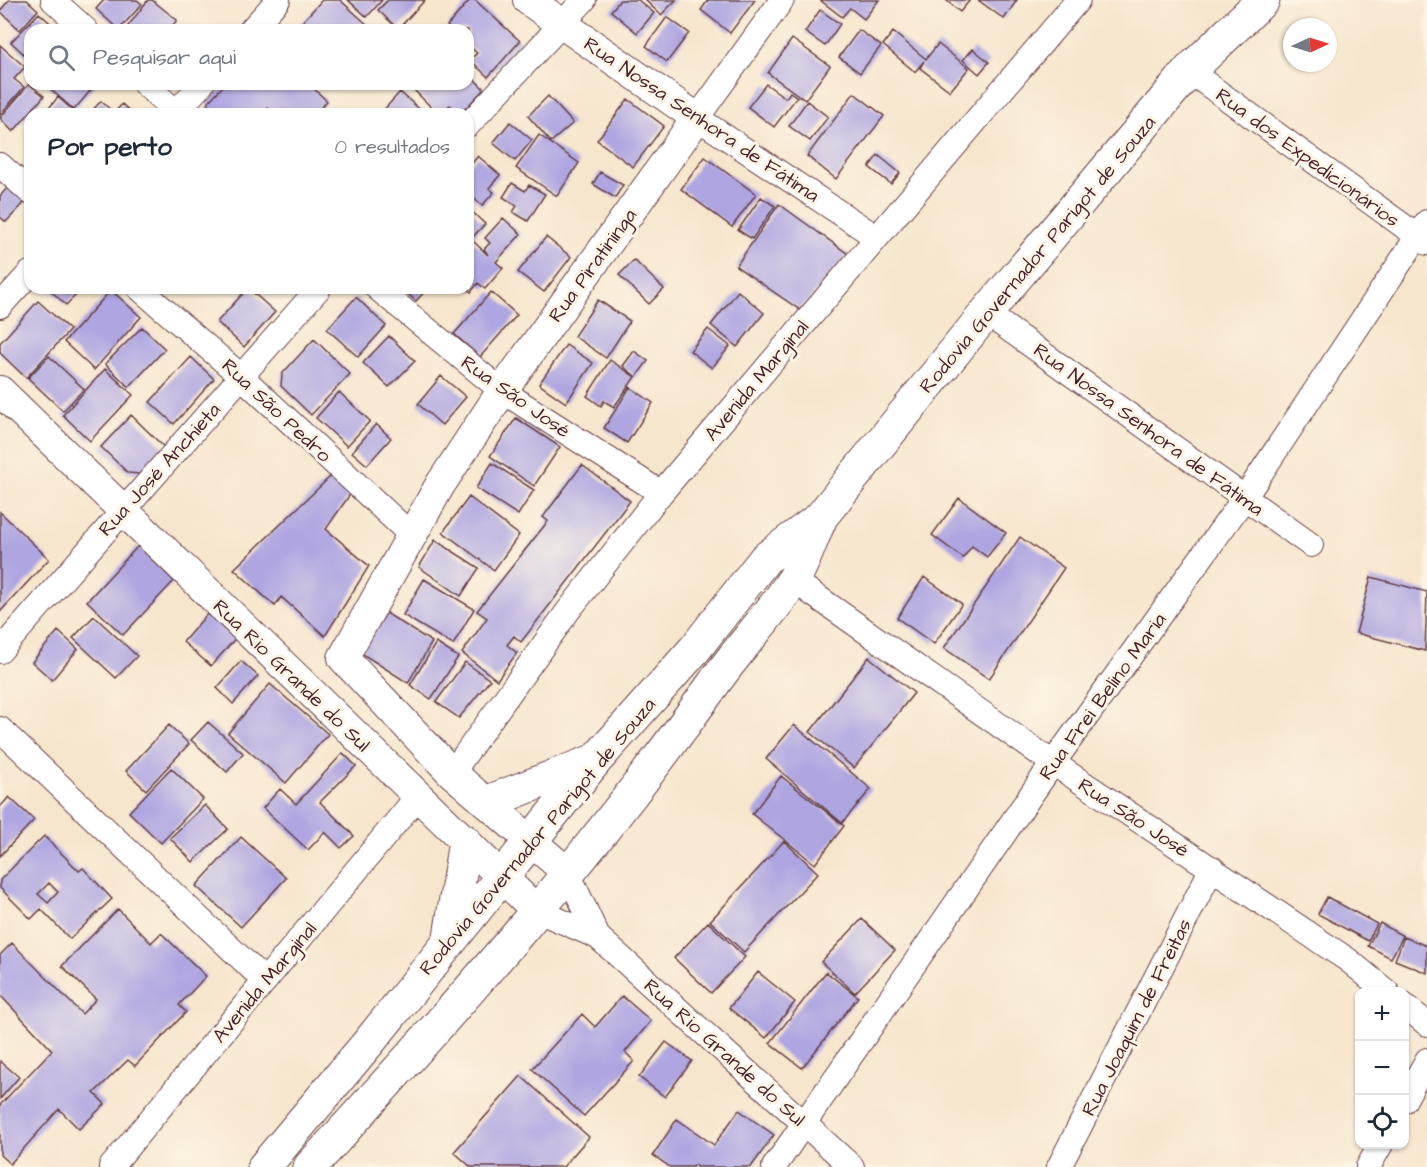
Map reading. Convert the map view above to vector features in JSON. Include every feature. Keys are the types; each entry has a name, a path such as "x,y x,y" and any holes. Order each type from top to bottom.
{"main road":[{"name":"Rodovia Governador Parigot de Souza","path":"264,1167 369,1042 596,760 694,650 765,559 820,518 986,313 1189,70 1263,0"},
{"name":"Rodovia Governador Parigot de Souza","path":"310,1167 411,1057 567,873 676,737 725,668 793,580 820,518"},
{"path":"488,802 596,760"},
{"path":"450,939 465,842"}],"street":[{"path":"53,0 79,24"},
{"path":"256,24 278,0"},
{"name":"Rua Nossa Senhora de Fátima","path":"528,0 697,118 876,237"},
{"path":"474,119 584,0"},
{"name":"Rua Piratininga","path":"452,773 343,658 440,485 502,391 782,0"},
{"name":"Avenida Marginal","path":"452,773 568,610 661,493 1078,0"},
{"name":"Rua dos Expedicionários","path":"1189,70 1424,234"},
{"path":"151,90 171,108"},
{"path":"180,108 197,90"},
{"path":"0,165 24,187"},
{"name":"Rua Frei Belino Maria","path":"774,1167 1053,763 1245,497 1424,234"},
{"path":"0,306 24,280"},
{"name":"Rua São Pedro","path":"146,294 242,377 411,535"},
{"name":"Rua José Anchieta","path":"0,651 314,294"},
{"name":"Rua São José","path":"385,294 502,391 661,493"},
{"name":"Rua Nossa Senhora de Fátima","path":"986,313 1311,545"},
{"name":"Rua Rio Grande do Sul","path":"0,391 536,910 598,937 852,1167"},
{"name":"Rua São José","path":"793,580 1053,763 1348,960 1381,987"},
{"path":"0,729 265,981"},
{"path":"452,773 567,873"},
{"name":"Avenida Marginal","path":"111,1167 417,796"},
{"name":"Rua Joaquim de Freitas","path":"1059,1167 1212,868"},
{"name":"Rua Rio Grande do Sul","path":"567,873 598,937"},
{"path":"1409,1009 1427,1023"},
{"path":"1407,1095 1427,1060"},
{"path":"1368,1167 1378,1149"}],"building":[{"path":"9,0 27,0 38,10 20,30 0,11"},
{"path":"104,0 137,0 142,4 124,24 112,24 96,9"},
{"path":"148,0 152,0 177,20 174,24 130,24"},
{"path":"322,0 340,0 367,24 300,24"},
{"path":"348,0 382,0 367,17"},
{"path":"388,0 425,0 403,24 393,24 378,10"},
{"path":"470,0 475,0 520,41 488,77 474,64 474,56 477,53 474,50 474,24 449,24"},
{"path":"620,0 638,0 654,13 637,33 611,11"},
{"path":"645,0 676,0 661,15"},
{"path":"708,0 755,0 730,33 701,10"},
{"path":"820,0 879,0 864,19 850,8 842,17"},
{"path":"946,0 970,0 960,12"},
{"path":"978,0 1017,0 1004,19"},
{"path":"820,10 840,24 825,46 805,32"},
{"path":"39,13 51,24 28,24"},
{"path":"667,17 689,33 667,62 646,46"},
{"path":"24,29 24,54 11,42"},
{"path":"859,30 881,46 860,73 839,57"},
{"path":"893,32 926,59 938,44 969,68 950,91 920,68 924,61 915,72 883,45"},
{"path":"792,39 830,66 805,100 768,73"},
{"path":"0,45 24,66 14,79 24,87 0,115"},
{"path":"973,49 989,62 979,74 963,60"},
{"path":"474,79 484,89 466,108 453,108 450,105 446,108 432,108 414,90 474,90"},
{"path":"766,84 786,98 790,92 797,97 774,127 748,107"},
{"path":"24,90 36,90 44,96 34,108 24,108 24,119 13,132 0,118"},
{"path":"52,90 91,90 76,108 72,108"},
{"path":"219,90 315,90 327,101 321,108 207,108 208,102"},
{"path":"400,92 418,108 385,108"},
{"path":"854,93 884,116 836,179 807,156"},
{"path":"548,96 573,123 551,142 528,116"},
{"path":"58,97 70,108 49,108"},
{"path":"628,99 664,126 633,167 597,140"},
{"path":"101,101 109,108 95,108"},
{"path":"807,101 828,117 810,141 789,126"},
{"path":"510,122 532,140 515,161 493,143"},
{"path":"539,135 579,163 557,196 516,168"},
{"path":"878,155 900,173 891,184 869,167"},
{"path":"478,156 500,175 489,188 494,192 482,206 474,198 474,161"},
{"path":"705,157 756,194 732,227 681,189"},
{"path":"600,172 623,185 615,198 593,184"},
{"path":"512,183 525,191 529,185 545,194 528,221 513,212 517,206 503,197"},
{"path":"10,185 24,199 24,203 6,222 0,217 0,196"},
{"path":"761,197 775,206 752,239 738,230"},
{"path":"779,204 848,254 800,310 736,266"},
{"path":"474,214 485,224 474,236"},
{"path":"503,218 521,234 496,262 503,268 485,289 478,283 474,288 474,242 488,255 484,249 490,243 485,238"},
{"path":"546,237 571,257 544,292 518,272"},
{"path":"634,260 664,289 649,304 619,275"},
{"path":"738,291 764,313 737,347 711,325"},
{"path":"491,292 517,315 480,357 454,334"},
{"path":"54,294 77,294 66,305"},
{"path":"107,294 115,294 141,317 94,370 64,342"},
{"path":"243,294 255,294 275,312 244,347 217,322"},
{"path":"408,294 422,294 416,301"},
{"path":"356,297 386,326 358,357 327,329"},
{"path":"598,300 630,321 606,358 574,336"},
{"path":"38,301 70,330 26,378 0,353 0,343"},
{"path":"142,327 165,349 129,387 105,364"},
{"path":"708,329 730,346 712,368 690,351"},
{"path":"389,336 415,361 389,387 363,363"},
{"path":"314,339 350,374 311,415 281,386 282,374"},
{"path":"566,345 593,363 566,403 539,384"},
{"path":"634,351 648,361 636,377 623,366"},
{"path":"49,356 84,389 63,411 28,378"},
{"path":"191,357 214,379 174,424 150,402"},
{"path":"610,360 635,377 614,407 604,401 601,406 587,396"},
{"path":"105,369 133,395 90,441 63,415"},
{"path":"441,376 466,397 442,425 418,404"},
{"path":"630,387 653,403 627,443 604,428"},
{"path":"339,392 370,421 347,446 316,418"},
{"path":"131,415 165,448 140,474 128,473 101,447"},
{"path":"516,418 560,447 534,486 490,456"},
{"path":"376,424 391,438 367,465 352,452"},
{"path":"492,463 534,490 518,515 476,488"},
{"path":"582,465 630,501 521,642 514,636 507,645 517,653 497,680 462,653 487,618 477,611 548,521 543,517"},
{"path":"332,475 351,493 326,529 369,566 325,636 281,597 275,606 234,569"},
{"path":"469,497 519,535 494,570 443,532"},
{"path":"959,498 1006,533 987,557 972,546 963,558 932,535"},
{"path":"0,512 49,559 0,612"},
{"path":"1020,537 1064,568 989,679 944,648"},
{"path":"435,540 479,568 461,596 419,567"},
{"path":"138,546 174,581 123,635 87,601"},
{"path":"924,577 962,604 934,644 897,618"},
{"path":"1371,577 1427,592 1425,651 1356,633"},
{"path":"424,579 474,609 453,645 403,615"},
{"path":"386,613 432,642 408,683 361,653"},
{"path":"207,614 235,639 211,666 183,642"},
{"path":"94,616 137,656 116,678 73,638"},
{"path":"58,631 78,649 52,680 32,662"},
{"path":"436,643 458,657 431,699 410,685"},
{"path":"869,657 914,693 854,768 810,732"},
{"path":"241,661 258,676 233,704 217,688"},
{"path":"465,662 490,680 459,718 436,702"},
{"path":"270,684 328,734 286,783 228,733"},
{"path":"208,722 243,753 227,772 191,740"},
{"path":"169,725 189,744 146,790 126,771"},
{"path":"794,725 871,789 842,823 766,759"},
{"path":"343,753 356,766 320,802 354,836 341,848 325,832 308,850 263,808 280,789 296,804"},
{"path":"171,768 203,799 161,843 129,812"},
{"path":"781,776 844,826 815,864 752,814"},
{"path":"9,797 34,820 0,856 0,807"},
{"path":"205,805 228,829 193,862 170,838"},
{"path":"44,836 79,871 83,868 112,899 70,939 41,909 31,919 0,888 0,880","holes":["49,883 58,892 48,903 38,894"]},
{"path":"241,837 286,878 241,927 196,886"},
{"path":"784,841 818,873 744,952 710,921"},
{"path":"1327,897 1377,924 1368,941 1318,914"},
{"path":"118,909 151,943 161,933 206,976 179,1005 186,1012 135,1066 128,1060 94,1093 105,1104 79,1129 59,1109 10,1164 0,1155 0,1105 52,1050 0,995 0,955 12,943 82,1014 96,999 62,966"},
{"path":"862,919 895,950 855,993 821,962"},
{"path":"708,922 745,957 711,993 674,958"},
{"path":"1380,923 1403,936 1391,958 1368,946"},
{"path":"1404,937 1427,946 1427,973 1395,960"},
{"path":"758,972 795,1002 766,1038 729,1008"},
{"path":"826,972 858,997 802,1068 770,1043"},
{"path":"622,996 651,1021 625,1052 634,1061 584,1116 532,1069 582,1014 595,1027"},
{"path":"666,1042 692,1061 665,1097 639,1077"},
{"path":"0,1061 19,1077 0,1099"},
{"path":"521,1076 589,1137 563,1167 471,1167 454,1152"},
{"path":"739,1110 774,1135 751,1167 697,1167 694,1165 692,1167 670,1167 653,1155 677,1119 714,1145"}]}
